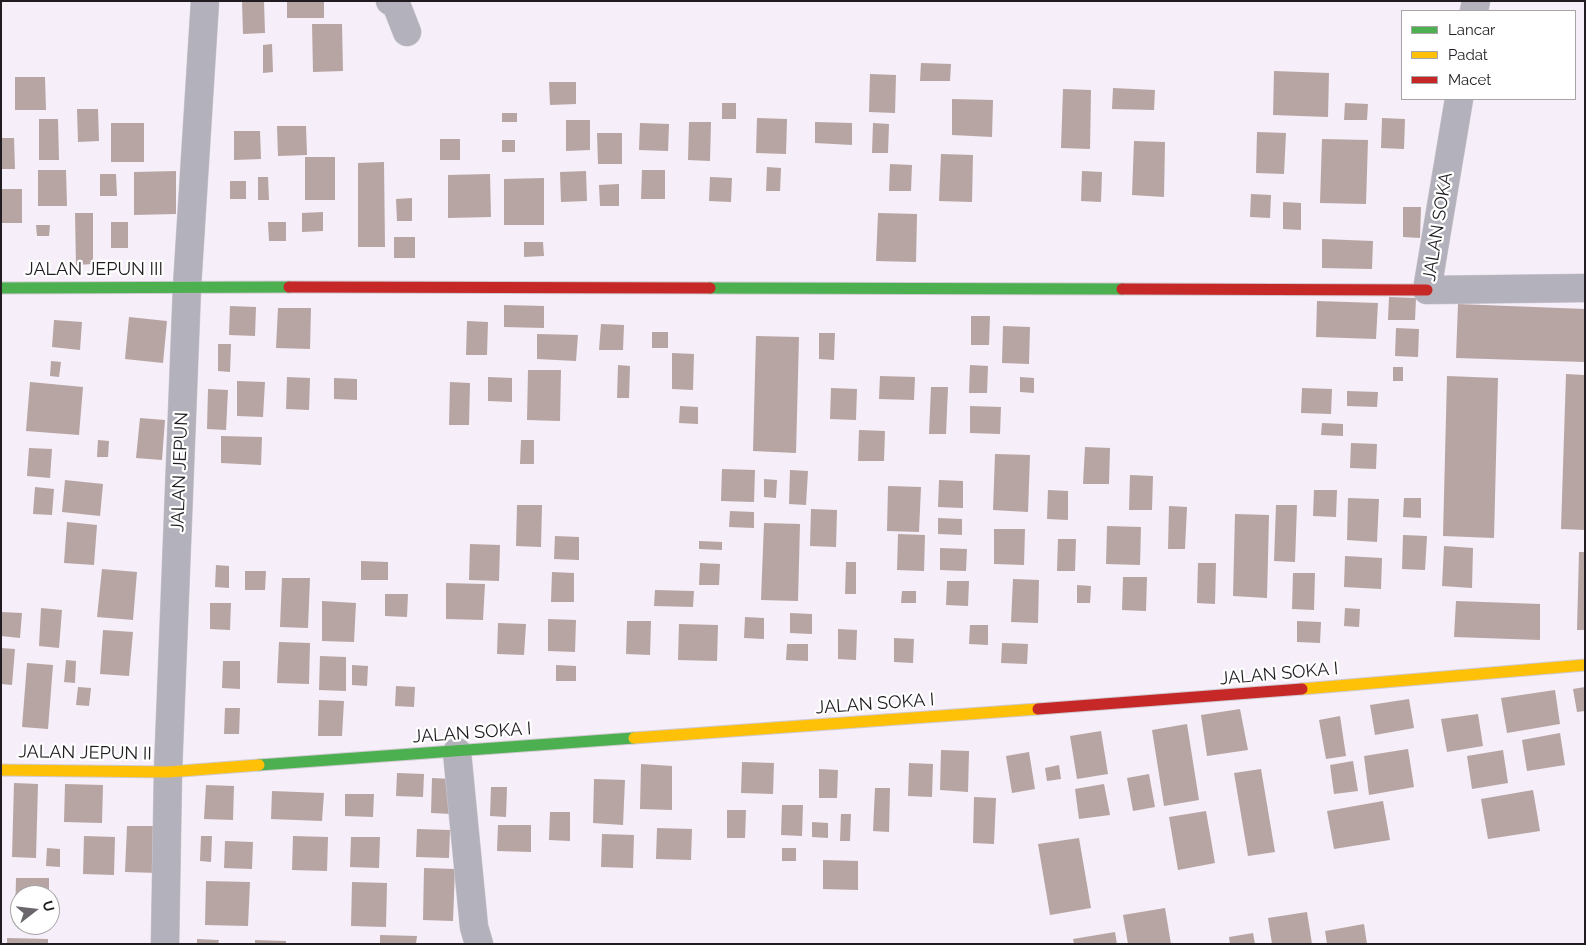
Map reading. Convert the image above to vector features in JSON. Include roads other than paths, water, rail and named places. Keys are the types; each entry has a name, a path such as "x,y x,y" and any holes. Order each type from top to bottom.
{"street":[{"name":"JALAN JEPUN","path":"165,944 168,772 187,287 205,1"},
{"path":"390,1 396,4 407,32"},
{"name":"JALAN SOKA","path":"1459,100 1427,290 1585,288"},
{"name":"JALAN JEPUN III","path":"1,288 1427,290"},
{"name":"JALAN SOKA I","path":"168,772 1237,695 1585,665"},
{"path":"457,752 474,927 479,944"},
{"name":"JALAN JEPUN II","path":"1,770 168,772"}]}
